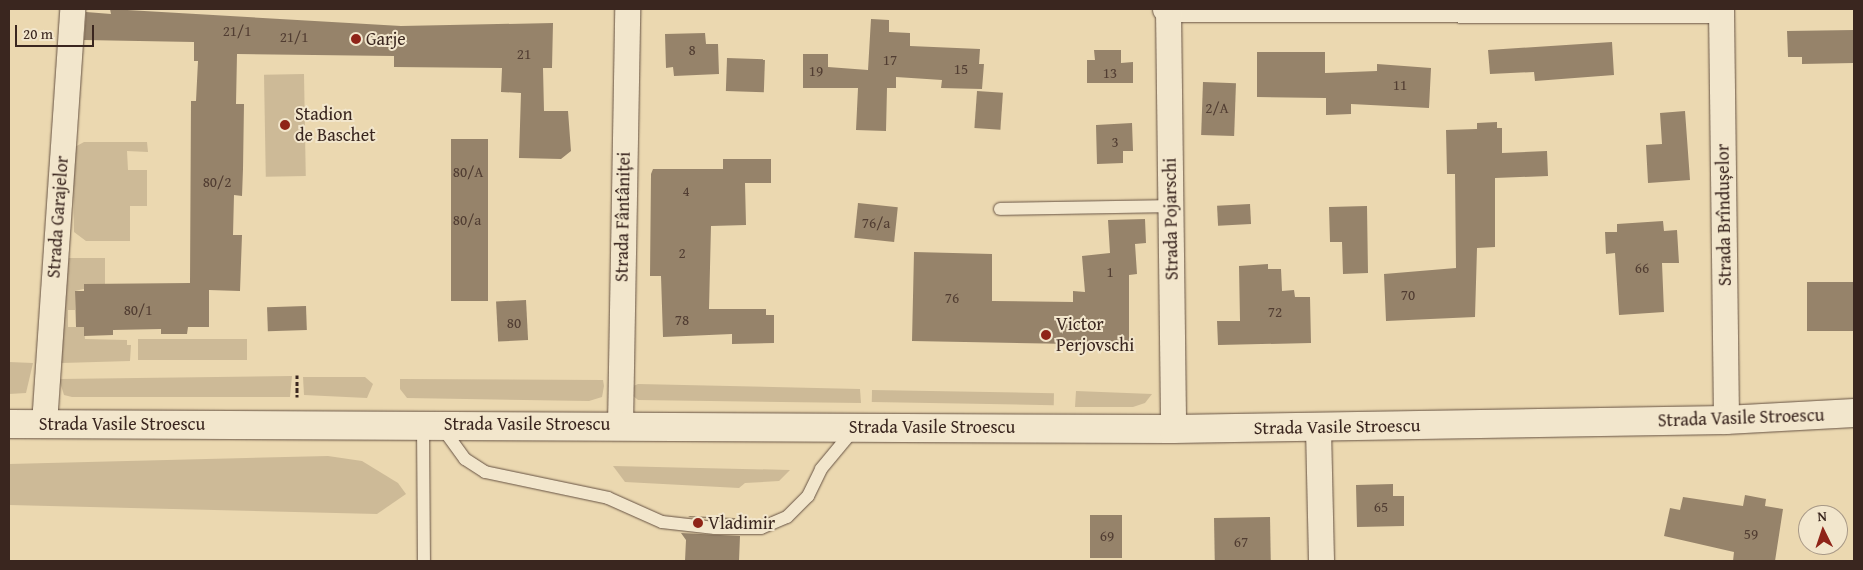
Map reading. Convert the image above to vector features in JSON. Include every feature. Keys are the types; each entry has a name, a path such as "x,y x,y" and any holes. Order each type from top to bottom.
{"main road":[{"name":"Strada Vasile Stroescu","path":"9,424 431,424 1173,429 1726,420 1854,413"}],"street":[{"name":"Strada Garajelor","path":"44,424 72,9"},
{"name":"Strada Fântâniței","path":"620,425 627,9"},
{"path":"1167,9 1721,9"},
{"name":"Strada Pojarschi","path":"1167,9 1173,429"},
{"name":"Strada Brîndușelor","path":"1721,9 1726,420"},
{"path":"1318,428 1321,561"}],"lane":[{"path":"1000,209 1170,206"},
{"path":"431,424 465,459 485,472 608,498 662,522 715,528 760,528 786,517 808,496 820,469 856,426"},
{"path":"424,561 431,424"}],"path":[{"path":"297,375 297,398"}],"shaded area":[{"name":"Stadion de Baschet","path":"304,74 306,176 266,177 264,75"},
{"path":"84,142 147,142 148,152 127,151 128,170 147,170 147,206 130,206 130,241 86,241 74,232 73,148"},
{"path":"60,258 105,258 105,284 75,291 75,310 68,310 68,327 84,327 85,339 127,340 127,345 131,345 130,361 62,363 57,358"},
{"path":"138,339 247,339 247,360 138,360"},
{"path":"9,362 33,363 26,393 9,394"},
{"path":"292,376 290,397 72,397 64,395 59,379"},
{"path":"303,377 365,377 373,384 367,398 304,395"},
{"path":"400,379 603,380 604,386 602,397 589,401 407,398 400,389"},
{"path":"638,384 860,389 861,403 638,400 632,395 631,387"},
{"path":"872,390 1054,393 1054,405 872,402"},
{"path":"1076,391 1152,394 1145,403 1133,407 1075,407"},
{"path":"328,456 362,461 398,483 406,494 377,514 9,505 9,464"},
{"path":"613,466 790,470 779,481 745,483 739,488 625,482"}],"building":[{"path":"110,9 401,26 553,23 552,68 543,68 544,111 568,111 571,151 561,159 519,158 521,93 501,92 502,68 394,67 394,56 237,54 236,104 244,104 242,196 234,195 233,235 242,235 240,291 209,290 209,327 188,327 187,334 161,334 161,329 113,330 113,335 84,336 84,327 76,327 75,291 84,291 84,284 190,283 191,101 196,101 198,61 194,61 194,42 84,40 86,12 111,14"},
{"path":"871,19 889,20 889,32 910,33 910,46 980,49 979,64 984,64 982,89 941,88 942,80 896,77 896,88 887,88 886,131 856,130 858,88 803,88 803,54 828,54 828,67 868,70"},
{"path":"1854,30 1854,63 1802,64 1802,57 1788,57 1787,31"},
{"path":"705,33 706,44 718,44 719,74 674,76 673,67 666,68 665,34"},
{"path":"1612,42 1614,75 1535,81 1534,72 1490,74 1488,50"},
{"path":"1094,50 1121,50 1121,63 1133,62 1133,83 1087,83 1087,60 1095,60"},
{"path":"1257,52 1325,52 1325,73 1377,71 1377,64 1431,68 1429,108 1351,104 1351,114 1326,115 1326,98 1257,97"},
{"path":"727,58 765,59 764,92 726,91"},
{"path":"1203,82 1236,83 1234,136 1201,135"},
{"path":"977,91 1003,93 1000,130 974,128"},
{"path":"1685,111 1690,180 1648,183 1646,145 1662,144 1660,113"},
{"path":"1497,122 1497,128 1502,128 1502,153 1547,151 1548,176 1495,178 1495,247 1477,248 1475,317 1386,321 1384,274 1456,268 1455,174 1447,174 1446,130 1477,129 1477,123"},
{"path":"1132,123 1133,151 1123,151 1123,163 1097,164 1096,125"},
{"path":"451,139 488,139 488,301 451,301"},
{"path":"723,159 771,159 771,183 745,183 746,225 711,226 709,309 766,309 766,315 774,315 774,343 732,344 732,334 663,337 661,276 650,276 651,174 653,169 723,169"},
{"path":"858,203 898,207 894,242 854,238"},
{"path":"1250,204 1251,224 1218,226 1217,206"},
{"path":"1367,206 1368,273 1343,274 1342,242 1330,242 1329,207"},
{"path":"1145,219 1146,243 1135,244 1137,274 1129,275 1129,345 912,341 914,252 992,254 992,301 1073,302 1073,291 1085,292 1082,256 1110,253 1108,220"},
{"path":"1663,221 1664,231 1677,230 1679,263 1662,263 1664,312 1619,315 1615,253 1606,254 1605,232 1617,232 1617,224"},
{"path":"1268,264 1268,269 1281,269 1282,291 1294,290 1295,297 1310,297 1311,343 1218,345 1217,321 1240,321 1239,266"},
{"path":"1807,282 1854,282 1854,331 1807,331"},
{"path":"526,300 528,340 498,342 496,302"},
{"path":"306,306 307,330 268,331 267,307"},
{"path":"1393,484 1393,496 1404,496 1404,526 1357,527 1356,485"},
{"path":"1745,495 1766,499 1765,506 1783,509 1775,561 1733,561 1734,552 1664,536 1670,508 1680,510 1683,497 1743,506"},
{"path":"1090,515 1122,515 1122,558 1090,558"},
{"path":"688,517 735,518 736,520"},
{"path":"1270,517 1271,561 1215,561 1214,518"},
{"path":"681,533 740,536 739,561 685,561 686,540"}],"place":[{"name":"Garje","path":"356,39"},
{"name":"Stadion de Baschet","path":"285,125"},
{"name":"Victor Perjovschi","path":"1046,335"},
{"name":"Vladimir","path":"698,523"}]}
